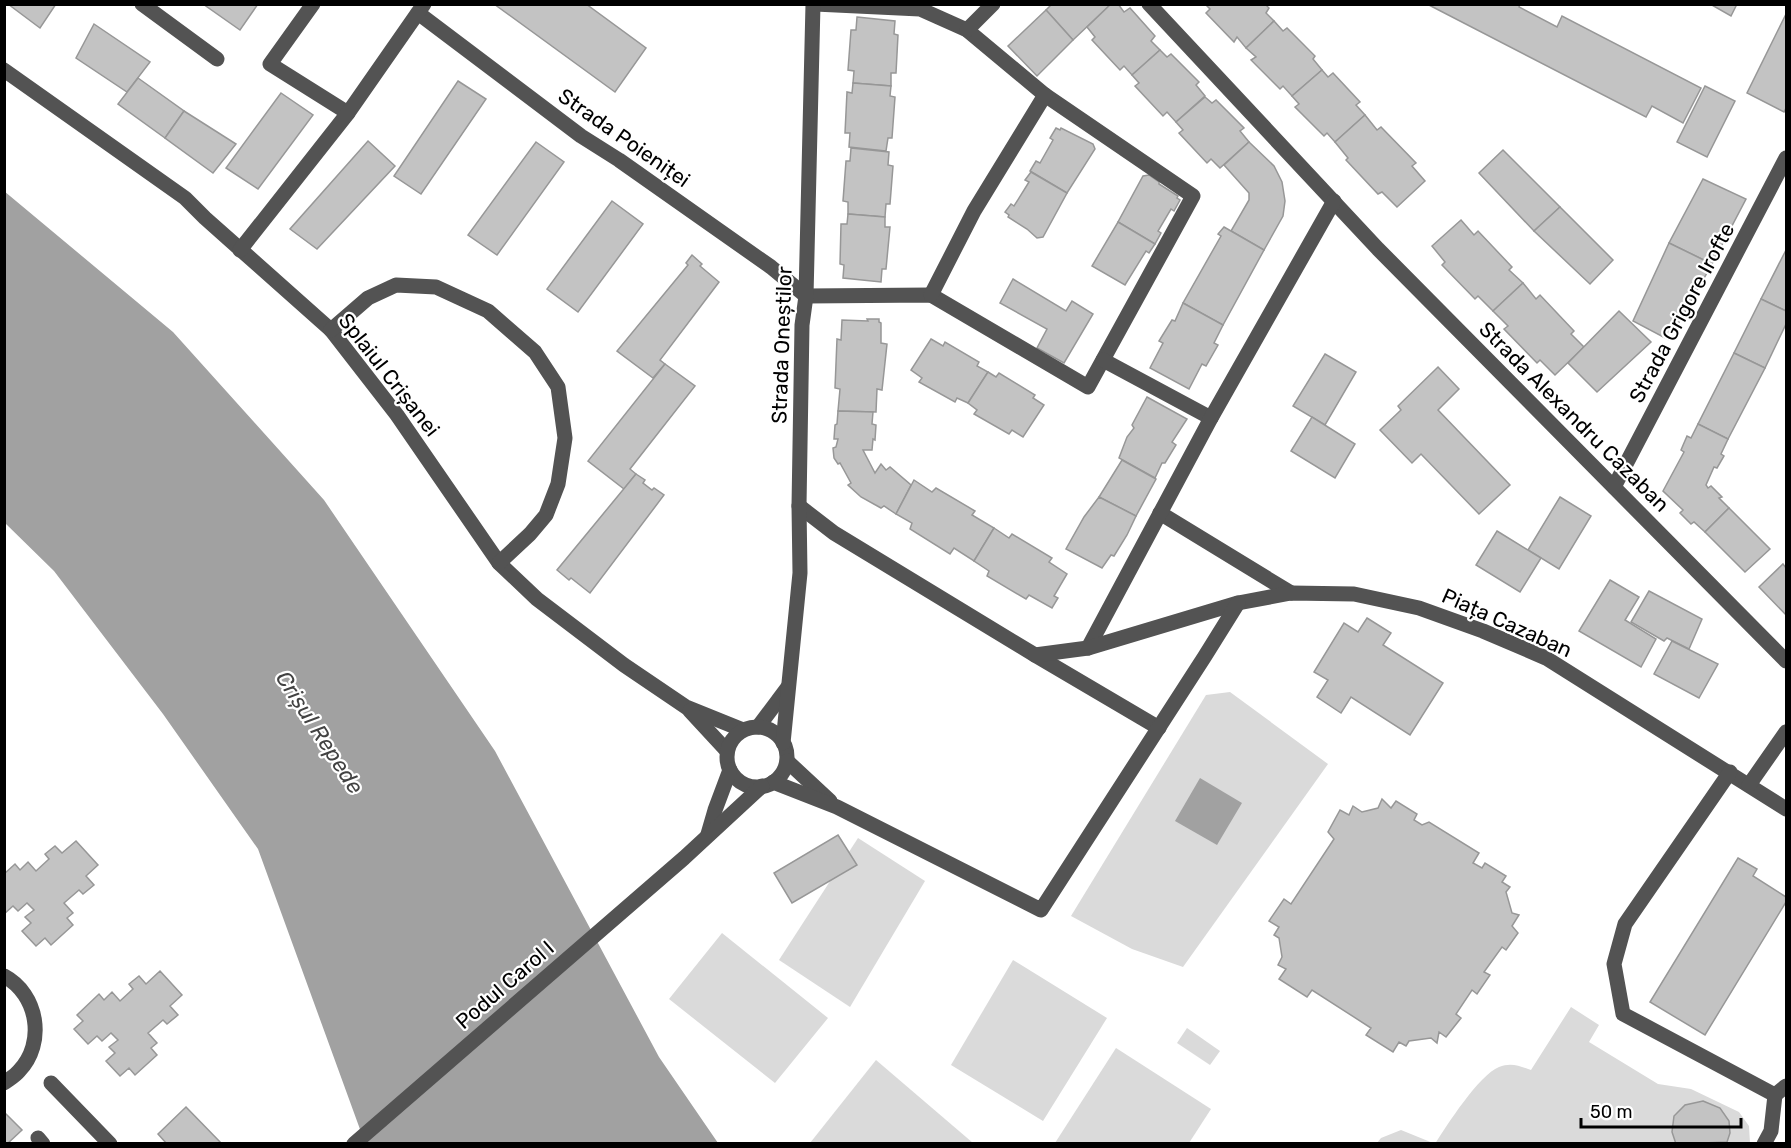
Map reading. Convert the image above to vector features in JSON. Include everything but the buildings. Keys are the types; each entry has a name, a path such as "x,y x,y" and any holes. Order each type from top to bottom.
{"street":[{"path":"142,4 218,58"},
{"path":"313,4 270,64 348,113"},
{"path":"806,296 931,295 1088,387 1193,196 1045,95 967,30 920,9 814,4"},
{"name":"Strada Oneștilor","path":"783,743 797,624 800,573 802,325 806,296 814,4"},
{"path":"967,30 993,4"},
{"name":"Strada Alexandru Cazaban","path":"1149,4 1378,249 1786,661"},
{"name":"Strada Poieniței","path":"240,250 348,113 421,9 581,136 619,160 771,267 806,296"},
{"name":"Splaiul Crișanei","path":"4,70 185,198 331,330 397,415 499,563 537,599 624,665 686,707 727,751"},
{"path":"931,295 974,211 1045,95"},
{"name":"Strada Grigore Irofte","path":"1614,488 1786,158"},
{"path":"1088,648 1211,418 1334,201"},
{"path":"331,330 368,298 396,285 436,287 488,311 535,352 558,387 565,438 558,484 546,515 530,534 499,563"},
{"path":"1103,360 1211,418"},
{"path":"799,506 834,533 1160,728"},
{"path":"1160,513 1291,593"},
{"path":"1035,655 1088,648 1238,603 1291,593"},
{"name":"Piața Cazaban","path":"1291,593 1354,594 1419,608 1483,631 1546,658 1749,785"},
{"path":"730,770 742,783 752,786 768,784 837,807 1041,910 1160,728 1238,603"},
{"name":"Strada Oneștilor","path":"751,728 788,687"},
{"name":"Splaiul Crișanei","path":"686,707 751,728"},
{"path":"708,837 730,770 727,751 731,741 751,728 768,729 783,743 787,761 783,771 768,784"},
{"path":"1786,732 1749,785 1786,809"},
{"path":"787,761 837,807"},
{"path":"1730,772 1626,924 1614,964 1623,1014 1781,1091 1771,1131 1764,1143"},
{"name":"Podul Carol I","path":"354,1143 768,784"},
{"path":"4,976 25,995 34,1013 36,1033 28,1059 20,1070 4,1083"},
{"path":"51,1083 110,1143"}],"shaded area":[{"path":"1230,692 1328,764 1183,967 1132,949 1071,916 1206,695"},
{"path":"858,838 925,881 850,1007 779,960"},
{"path":"722,933 828,1018 775,1083 669,999"},
{"path":"1013,960 1107,1018 1043,1121 951,1065"},
{"path":"1571,1007 1599,1025 1589,1042 1658,1084 1691,1089 1739,1112 1749,1126 1750,1143 1435,1144 1464,1101 1491,1072 1508,1065 1531,1070"},
{"path":"1187,1028 1220,1051 1210,1065 1177,1043"},
{"path":"1116,1048 1211,1109 1189,1143 1055,1143"},
{"path":"876,1060 973,1143 810,1143"},
{"path":"1401,1130 1433,1143 1377,1143 1381,1138"}],"water":[{"name":"Crișul Repede","path":"4,191 173,332 324,500 495,751 659,1057 718,1143 365,1143 258,849 163,714 54,571 5,523"},
{"path":"1200,778 1242,803 1217,845 1175,821"}]}
